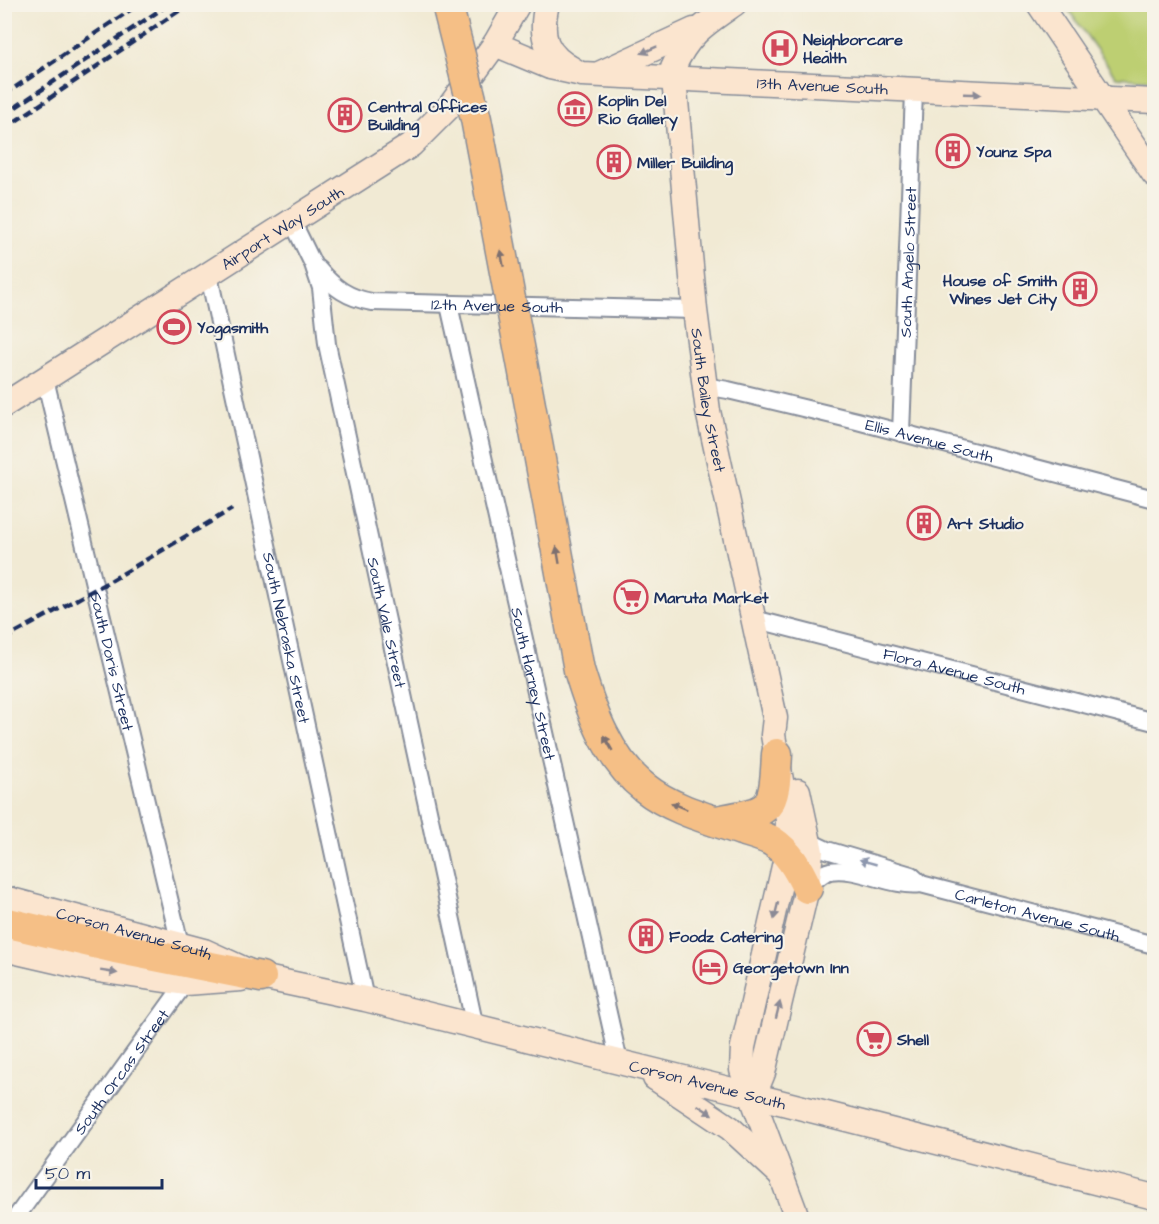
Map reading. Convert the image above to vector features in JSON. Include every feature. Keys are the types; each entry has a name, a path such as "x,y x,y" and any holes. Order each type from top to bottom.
{"highway":[{"path":"447,4 476,120 579,670 597,721 618,760 645,788 675,805 715,821 798,847 807,888"},
{"path":"464,4 476,120"},
{"path":"715,821 750,816 766,808 775,791 777,754"},
{"path":"4,922 115,948 261,977"}],"street":[{"name":"Airport Way South","path":"4,405 411,145 450,106 495,44 518,4"},
{"path":"548,4 543,31 548,47 557,60 590,74 699,28 735,4"},
{"path":"1040,4 1102,99 1155,174"},
{"path":"699,28 691,48 695,66 723,81"},
{"name":"South Bailey Street","path":"699,28 680,51 673,68 704,386 715,450 775,718 773,735 788,820 798,847"},
{"name":"13th Avenue South","path":"495,44 550,67 590,74 914,92 1155,101"},
{"name":"South Angelo Street","path":"901,433 914,92"},
{"name":"South Vale Street","path":"292,223 313,264 321,288 332,365 475,1027"},
{"name":"12th Avenue South","path":"313,264 333,286 357,300 449,305 695,309"},
{"name":"South Nebraska Street","path":"209,276 365,999"},
{"name":"South Harney Street","path":"449,305 629,1064"},
{"name":"South Doris Street","path":"45,379 180,944"},
{"name":"Ellis Avenue South","path":"704,386 901,433 1155,499"},
{"name":"Flora Avenue South","path":"754,618 1155,722"},
{"name":"South Bailey Street","path":"775,718 784,728 788,742 798,847 743,1047 742,1071 754,1095 798,1220"},
{"name":"Carleton Avenue South","path":"798,847 827,850 911,875 921,884"},
{"name":"Carleton Avenue South","path":"807,888 829,871 840,871 908,886 921,884 1155,945"},
{"path":"754,1095 764,1073 807,888"},
{"name":"Corson Avenue South","path":"4,898 204,951 261,977 365,999 1155,1197"},
{"name":"Corson Avenue South","path":"4,949 91,969 185,983 261,977"},
{"name":"South Orcas Street","path":"14,1220 185,983"},
{"path":"629,1064 730,1128 783,1177"}],"green space":[{"path":"1065,5 1154,5 1154,80 1116,77"}],"railway":[{"path":"4,95 139,4"},
{"path":"4,115 169,4"},
{"path":"4,129 189,4"},
{"path":"4,639 112,580 232,509"}],"place":[{"name":"Neighborcare Health","path":"780,48"},
{"name":"Koplin Del Rio Gallery","path":"575,109"},
{"name":"Central Offices Building","path":"345,115"},
{"name":"Younz Spa","path":"953,151"},
{"name":"Miller Building","path":"614,162"},
{"name":"House of Smith Wines Jet City","path":"1080,289"},
{"name":"Yogasmith","path":"174,327"},
{"name":"Art Studio","path":"924,523"},
{"name":"Maruta Market","path":"631,597"},
{"name":"Foodz Catering","path":"646,936"},
{"name":"Georgetown Inn","path":"710,967"},
{"name":"Shell","path":"874,1039"}]}
